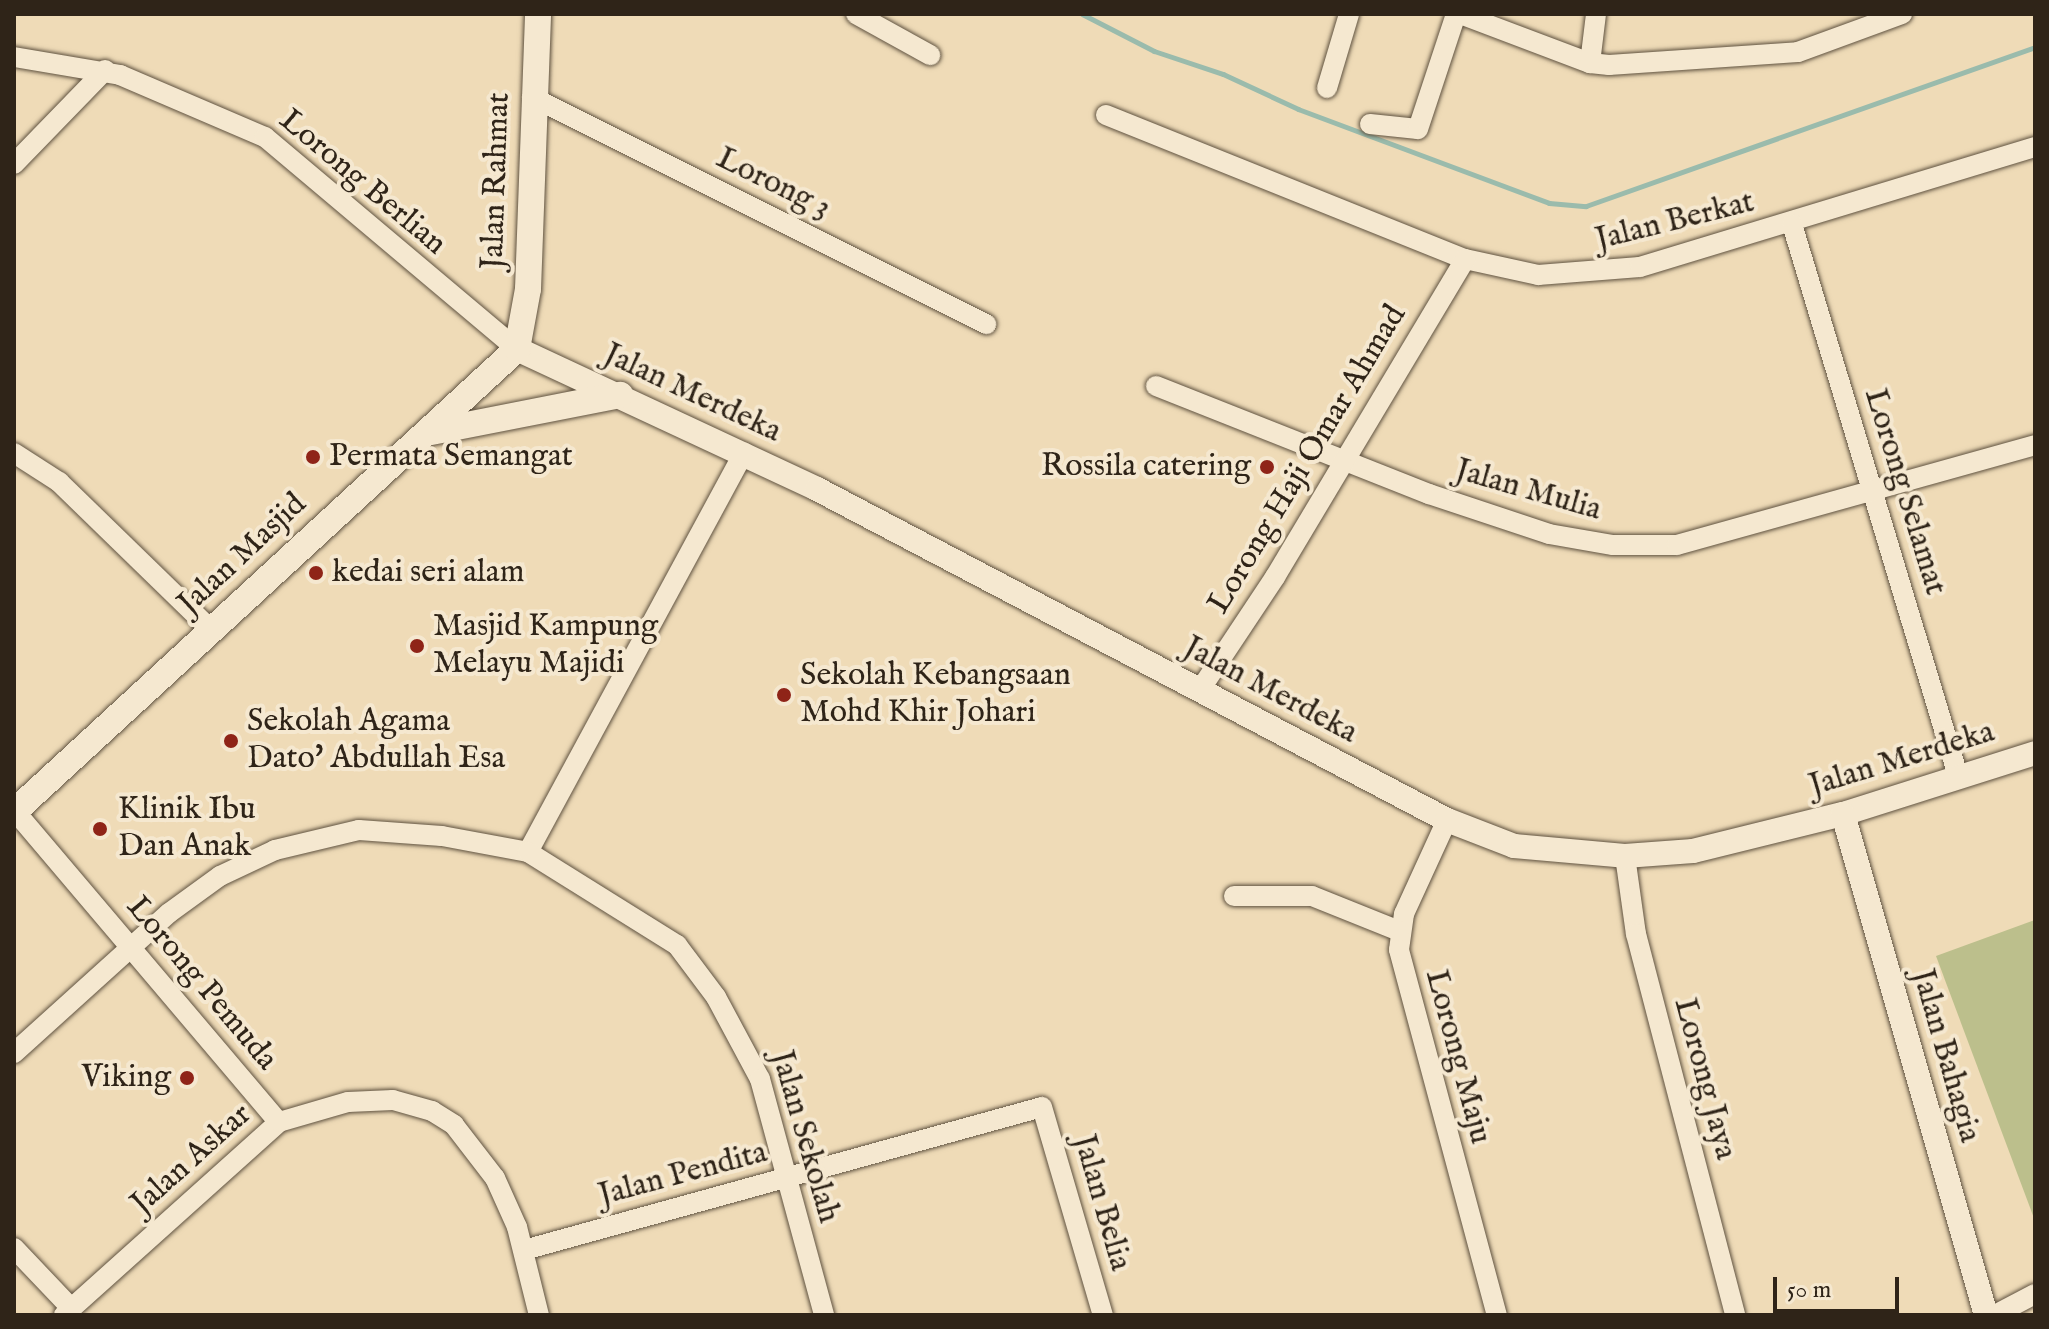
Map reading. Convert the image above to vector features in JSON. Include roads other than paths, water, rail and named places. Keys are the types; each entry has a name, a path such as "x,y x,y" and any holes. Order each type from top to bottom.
{"main road":[{"name":"Jalan Rahmat","path":"517,349 528,289 532,97 538,14"},
{"name":"Jalan Masjid","path":"14,811 517,349"},
{"path":"426,433 620,395"}],"street":[{"path":"856,14 930,55"},
{"path":"1327,88 1349,14"},
{"path":"1370,124 1418,129 1458,14 1590,63 1798,52 1902,14"},
{"path":"1590,63 1596,14"},
{"name":"Lorong Berlian","path":"14,57 105,70 265,137 517,349"},
{"path":"14,164 105,70"},
{"name":"Lorong 3","path":"532,97 986,324"},
{"name":"Jalan Berkat","path":"1106,115 1465,259 1538,275 1589,274 1640,267 1792,224 2035,147"},
{"name":"Lorong Selamat","path":"1792,224 1958,776"},
{"name":"Lorong Haji Omar Ahmad","path":"1200,690 1345,462 1465,259"},
{"name":"Jalan Merdeka","path":"517,349 744,453 1447,820 1514,846 1625,856 1693,851 1843,814 2035,753"},
{"name":"Jalan Mulia","path":"1156,386 1345,462 1549,534 1640,547 1677,545 2035,445"},
{"path":"14,453 59,482 211,630"},
{"path":"528,852 744,453"},
{"name":"Lorong Pemuda","path":"14,811 279,1122"},
{"name":"Jalan Bahagia","path":"1843,814 1986,1315"},
{"name":"Lorong Maju","path":"1447,820 1399,931 1403,975 1497,1315"},
{"name":"Jalan Sekolah","path":"14,1053 129,945 220,876 313,838 359,830 442,836 528,852 677,945 744,1041 787,1178 824,1315"},
{"name":"Lorong Jaya","path":"1625,856 1636,934 1735,1315"},
{"path":"1234,896 1312,896 1399,931"},
{"name":"Jalan Askar","path":"68,1312 279,1122 348,1102 393,1100 432,1111 454,1125 495,1178 509,1204 524,1250 539,1315"},
{"name":"Jalan Pendita","path":"524,1250 1042,1107"},
{"name":"Jalan Belia","path":"1042,1107 1103,1315"},
{"path":"14,1248 68,1312"},
{"path":"1995,1315 2035,1294"}],"waterway":[{"path":"1082,14 1154,51 1223,74 1298,109 1549,203 1586,206 2035,47"}],"place":[{"name":"Permata Semangat","path":"313,457"},
{"name":"Rossila catering","path":"1267,467"},
{"name":"kedai seri alam","path":"316,573"},
{"name":"Masjid Kampung Melayu Majidi","path":"417,646"},
{"name":"Sekolah Kebangsaan Mohd Khir Johari","path":"784,695"},
{"name":"Sekolah Agama Dato' Abdullah Esa","path":"231,741"},
{"name":"Klinik Ibu Dan Anak","path":"100,829"},
{"name":"Viking","path":"187,1078"}]}
